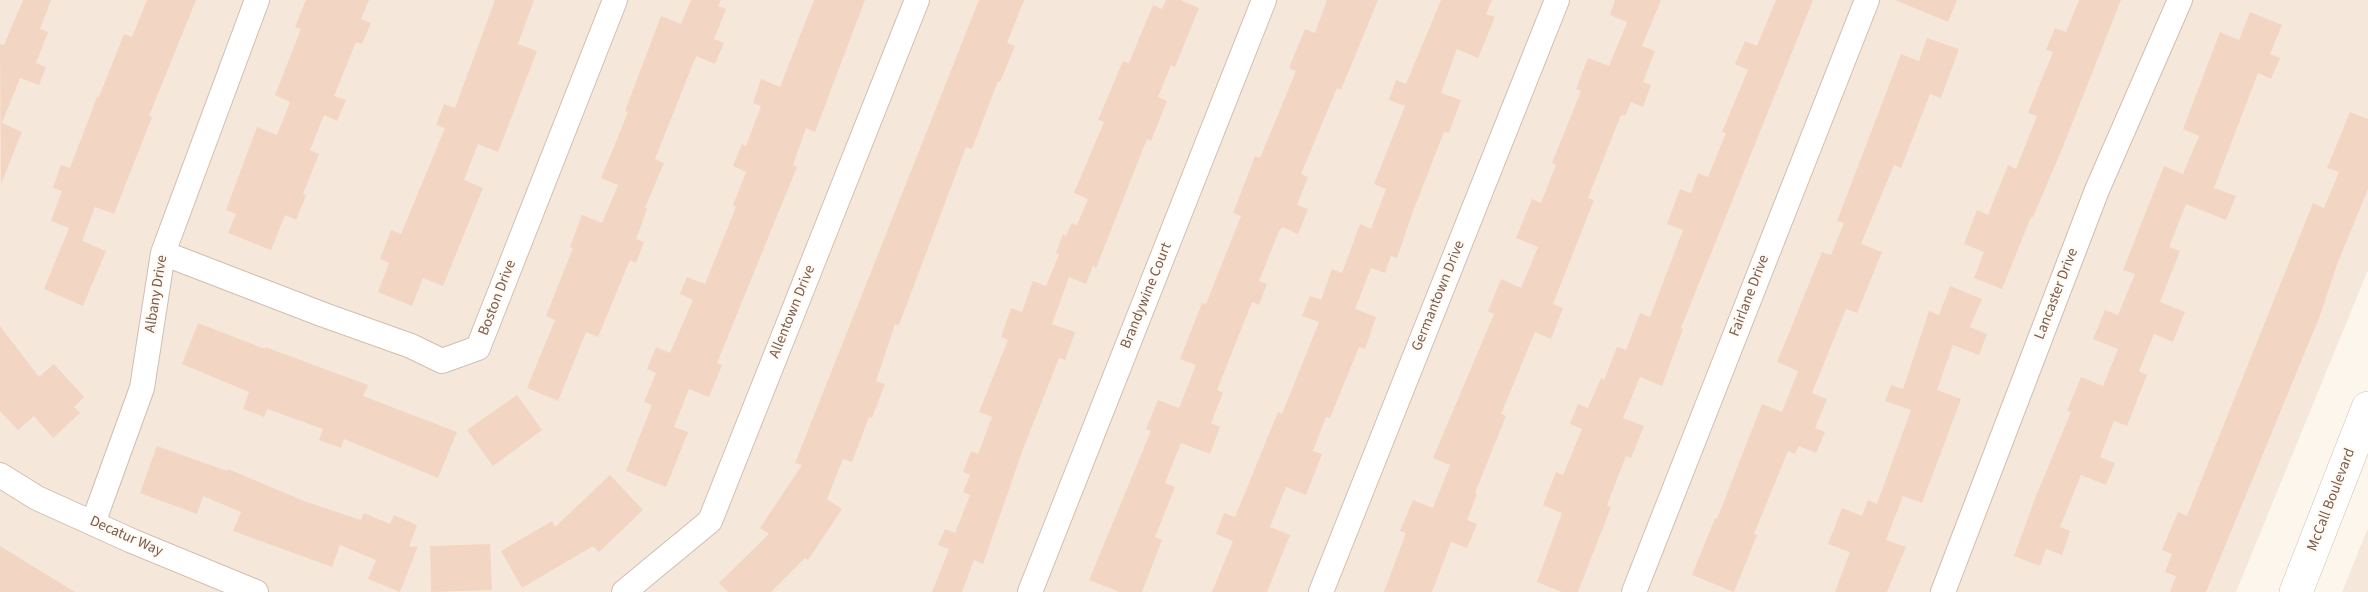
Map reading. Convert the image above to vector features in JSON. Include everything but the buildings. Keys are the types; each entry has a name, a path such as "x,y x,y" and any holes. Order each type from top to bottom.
{"main road":[{"name":"McCall Boulevard","path":"2296,592 2368,408"}],"street":[{"name":"Albany Drive","path":"93,523 142,388 163,253 257,0"},
{"name":"Boston Drive","path":"163,253 411,346 442,362 478,348 615,0"},
{"name":"Allentown Drive","path":"624,592 710,521 917,0"},
{"name":"Brandywine Court","path":"1030,592 1264,0"},
{"name":"Germantown Drive","path":"1322,592 1557,0"},
{"name":"Fairlane Drive","path":"1634,592 1867,0"},
{"name":"Lancaster Drive","path":"1943,592 2093,201 2180,0"},
{"name":"Decatur Way","path":"0,475 37,498 132,542 256,592"}],"shaded area":[{"path":"0,0 2368,0 2368,270 2236,592 0,592"},
{"path":"2368,528 2368,592 2342,592 2351,570"}]}
